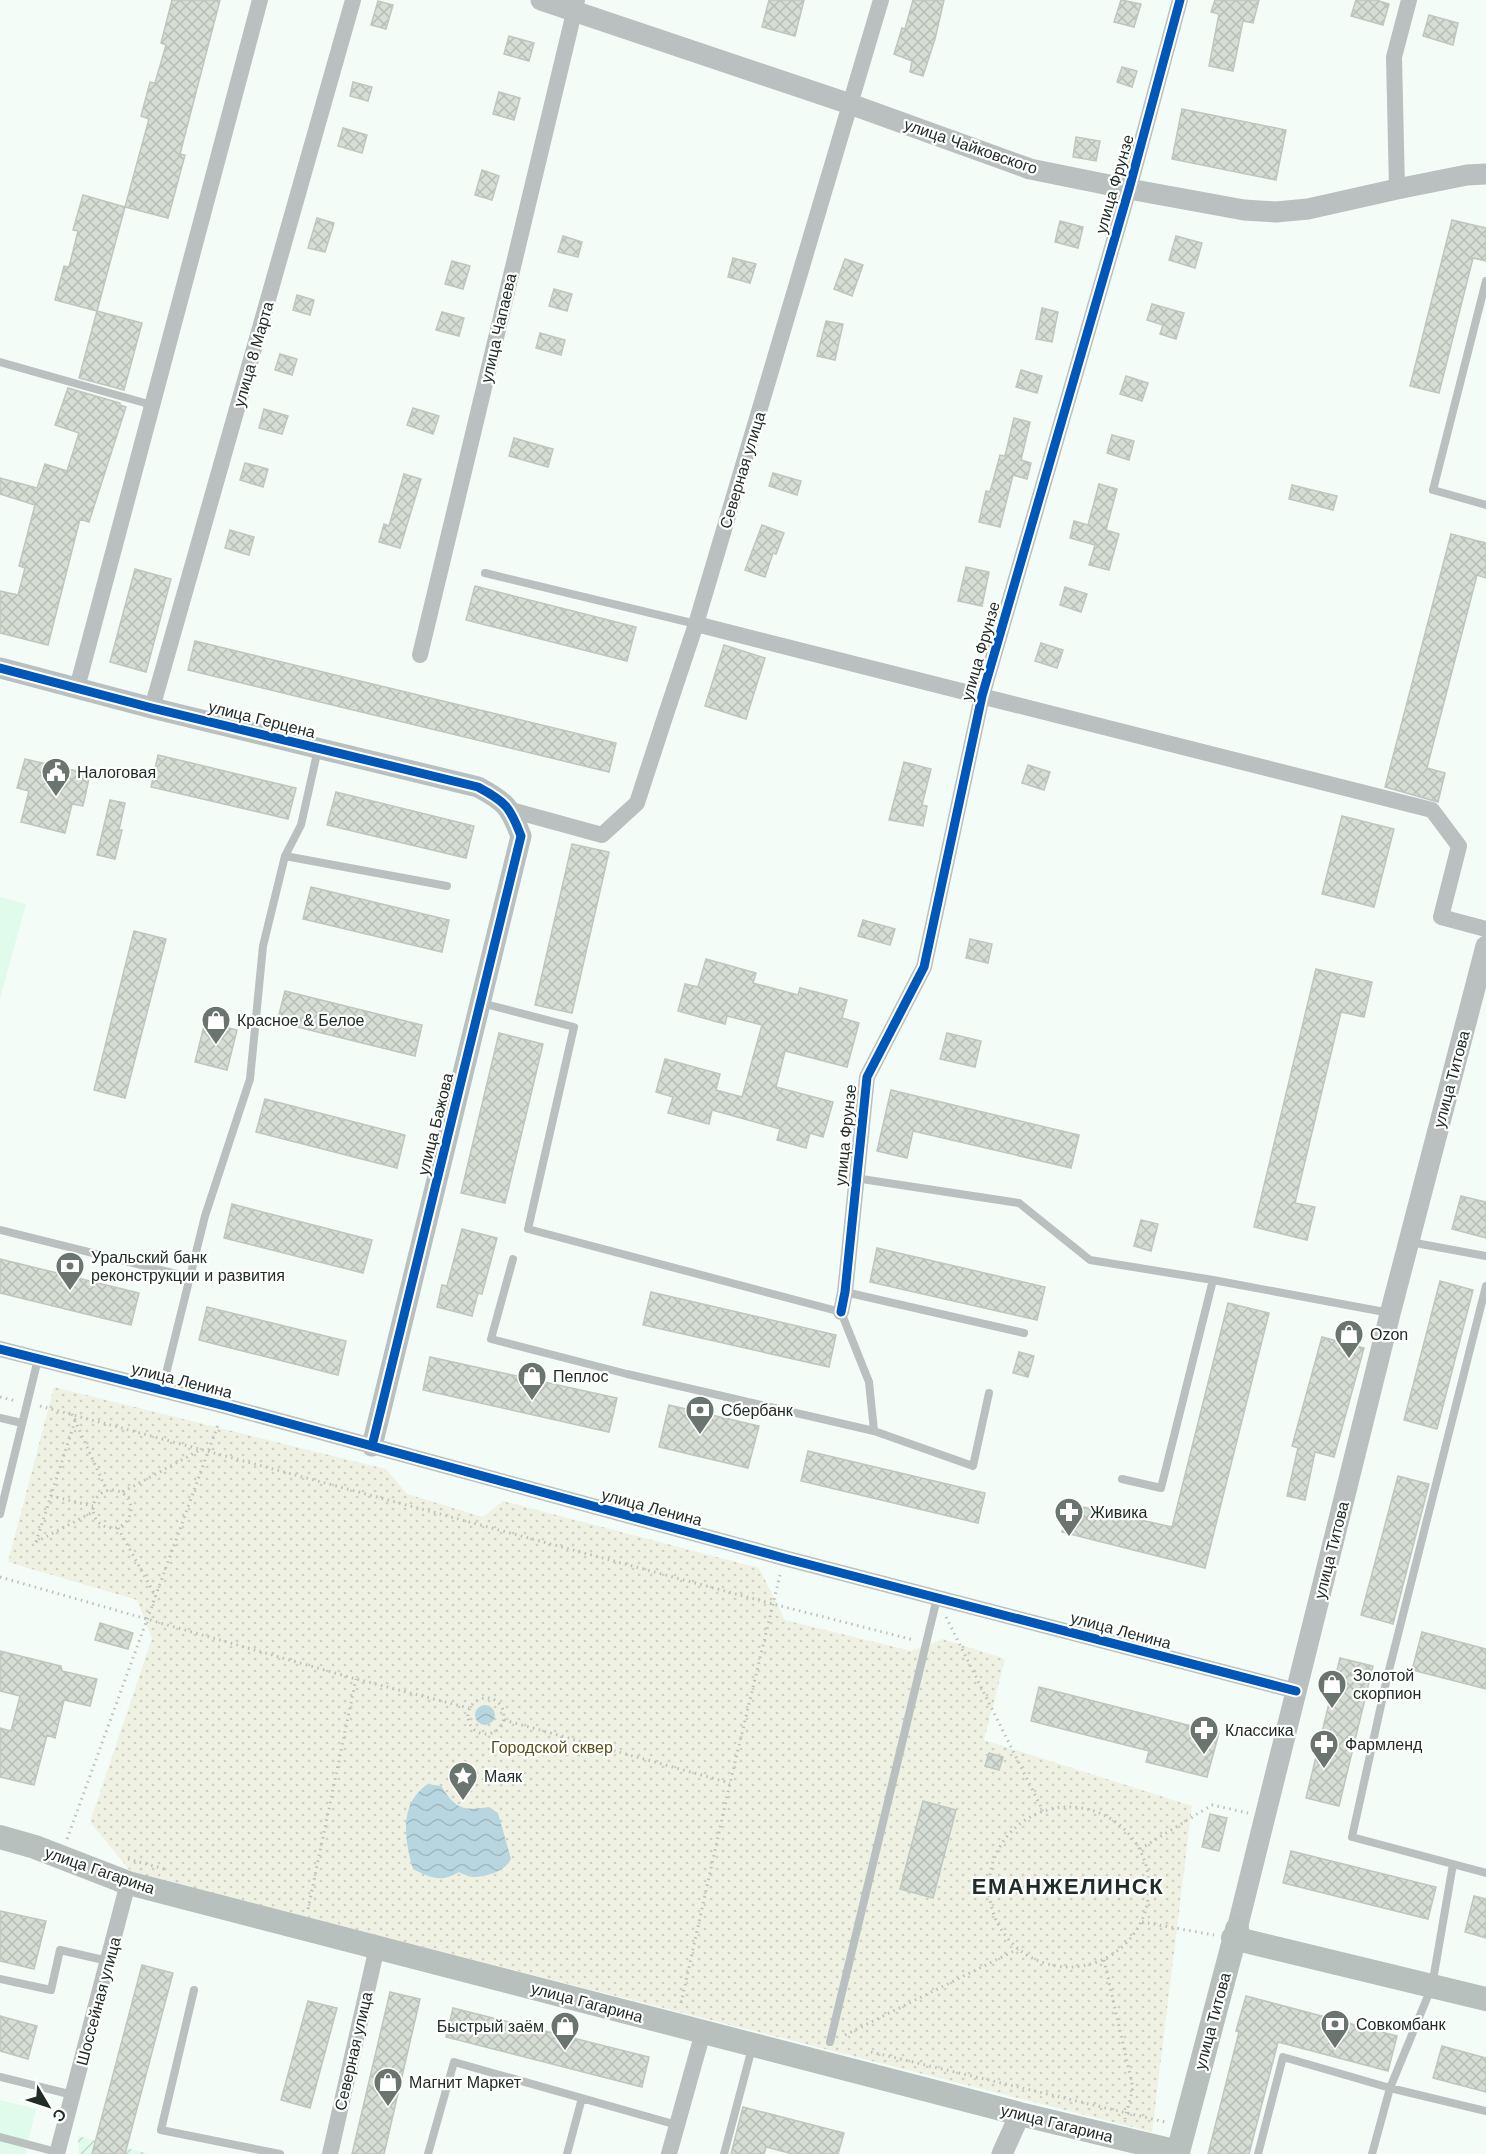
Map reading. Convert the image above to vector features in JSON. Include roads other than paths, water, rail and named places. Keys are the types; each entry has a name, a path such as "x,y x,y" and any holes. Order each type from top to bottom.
{"main road":[{"name":"улица Гагарина","path":"0,1837 35,1847 128,1883 1177,2153"},
{"path":"1235,1934 1486,1999"},
{"name":"улица Титова","path":"1177,2153 1235,1934"}],"street":[{"path":"77,688 260,0"},
{"name":"улица 8 Марта","path":"152,708 353,0"},
{"name":"улица Чайковского","path":"541,0 576,5 1030,169 1129,189 1244,210 1276,212 1308,209 1467,175 1486,174"},
{"name":"Северная улица","path":"511,810 602,835 637,803 696,624 881,0"},
{"name":"улица Фрунзе","path":"841,1312 867,1077 924,968 982,696 1129,189 1180,0"},
{"path":"1397,189 1394,57 1409,0"},
{"name":"улица Чапаева","path":"420,656 576,5"},
{"path":"696,624 1432,810 1459,846 1441,917 1486,929"},
{"name":"улица Герцена","path":"0,668 152,708 478,787 498,797 511,810"},
{"name":"улица Бажова","path":"372,1446 521,836 511,810"},
{"name":"улица Титова","path":"1235,1934 1390,1314 1486,945"},
{"name":"улица Ленина","path":"0,1349 225,1406 784,1558 1296,1691"},
{"name":"Шоссейная улица","path":"57,2153 128,1883"},
{"name":"Северная улица","path":"330,2154 377,1947"},
{"path":"669,2154 703,2032"},
{"path":"1002,2154 1020,2114"}],"lane":[{"path":"1486,281 1432,490 1486,505"},
{"path":"0,362 152,405"},
{"path":"485,573 696,624"},
{"path":"162,1390 205,1216 250,1079 263,946 285,856 302,825 318,748"},
{"path":"285,856 447,886"},
{"path":"480,1003 574,1027 528,1229 841,1312 869,1382 874,1431"},
{"path":"855,1178 1018,1203 1090,1260 1213,1280 1390,1314"},
{"path":"0,1230 189,1277"},
{"path":"1409,1242 1486,1256"},
{"path":"513,1259 491,1339 627,1374 874,1431 972,1466 989,1393"},
{"path":"1122,1479 1161,1488 1213,1280"},
{"path":"1486,1287 1388,1678 1352,1837 1486,1873"},
{"path":"845,1292 1024,1333"},
{"path":"0,1514 38,1359"},
{"path":"0,1418 22,1423"},
{"path":"830,2042 937,1598"},
{"path":"1372,2154 1390,2088 1432,1986 1454,1864"},
{"path":"0,1979 51,1990 60,1950 109,1961"},
{"path":"194,1990 161,2130 280,2154"},
{"path":"724,2154 753,2045"},
{"path":"1258,2154 1283,2057 1390,2088 1486,2111"},
{"path":"428,2154 454,2062 677,2124"},
{"path":"0,2077 73,2095"},
{"path":"567,2154 582,2098"},
{"path":"0,2137 57,2153"}],"water":[{"path":"485,1705 492,1708 495,1715 492,1722 485,1725 478,1722 475,1715 478,1708"},
{"path":"428,1784 441,1786 451,1800 460,1807 472,1809 489,1807 498,1813 511,1859 504,1867 484,1876 471,1877 459,1872 441,1878 431,1877 413,1869 407,1846 406,1822 412,1801"}],"place":[{"name":"Налоговая","path":"56,798"},
{"name":"Красное & Белое","path":"216,1046"},
{"name":"Уральский банк реконструкции и развития","path":"70,1292"},
{"name":"Ozon","path":"1349,1360"},
{"name":"Пеплос","path":"532,1402"},
{"name":"Сбербанк","path":"700,1436"},
{"name":"Живика","path":"1069,1538"},
{"name":"Золотой скорпион","path":"1332,1710"},
{"name":"Классика","path":"1204,1756"},
{"name":"Фармленд","path":"1324,1770"},
{"name":"Маяк","path":"463,1802"},
{"name":"Совкомбанк","path":"1335,2050"},
{"name":"Быстрый заём","path":"565,2052"},
{"name":"Магнит Маркет","path":"388,2108"}],"district":[{"name":"ЕМАНЖЕЛИНСК","path":"1068,1886"}],"park label":[{"name":"Городской сквер","path":"552,1747"}]}
